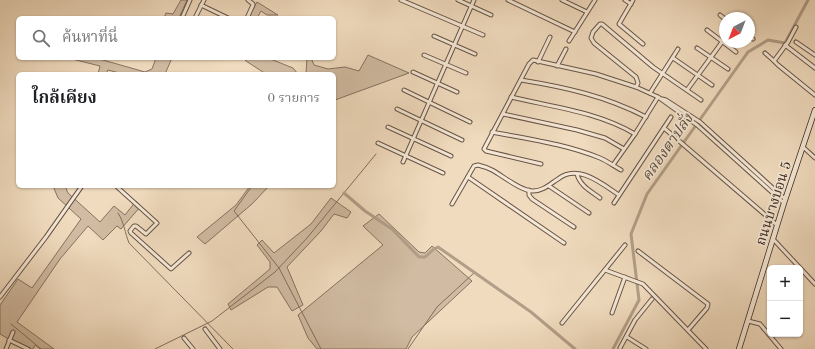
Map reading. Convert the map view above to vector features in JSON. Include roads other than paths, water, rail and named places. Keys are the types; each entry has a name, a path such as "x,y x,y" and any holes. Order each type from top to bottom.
{"main road":[{"name":"ถนนบางบอน 5","path":"739,349 815,110"}],"street":[{"path":"183,16 190,0"},
{"path":"196,16 204,0"},
{"path":"248,0 253,4 248,16"},
{"path":"401,0 483,35"},
{"path":"458,0 491,15"},
{"path":"403,162 474,0"},
{"path":"508,0 575,32"},
{"path":"562,0 588,12"},
{"path":"569,41 595,0"},
{"path":"625,0 631,4"},
{"path":"633,0 619,24 643,44"},
{"path":"201,5 224,16"},
{"path":"636,87 638,83 636,77 594,43 591,38 600,24 602,24 663,73 701,100"},
{"path":"774,61 786,45 796,27"},
{"path":"707,30 719,37"},
{"path":"434,36 475,54"},
{"path":"538,62 550,37"},
{"path":"796,42 815,55"},
{"path":"786,45 815,68"},
{"path":"687,90 719,47"},
{"path":"650,93 678,48"},
{"path":"697,48 728,69"},
{"path":"732,48 736,52"},
{"path":"557,66 566,49"},
{"path":"765,53 815,95"},
{"path":"424,55 466,73"},
{"path":"672,58 712,85"},
{"path":"541,164 486,151 485,147 531,61 596,74 636,87 662,99 734,152 758,177"},
{"path":"413,72 457,92"},
{"path":"521,80 558,86 596,96 646,117"},
{"path":"404,90 470,122"},
{"path":"511,97 591,115 618,125 635,134"},
{"path":"612,165 635,134 658,97"},
{"path":"397,109 462,140"},
{"path":"502,114 577,130 605,138 624,149"},
{"path":"614,203 671,117"},
{"path":"691,119 700,122 705,130 731,155 785,201"},
{"path":"388,127 451,156"},
{"path":"664,128 778,225"},
{"path":"492,132 562,146 600,158 621,170"},
{"path":"378,143 406,155 443,174"},
{"path":"803,147 815,158"},
{"path":"731,155 734,152"},
{"path":"452,204 474,166 478,165 491,169 525,190 534,191 546,188 560,177 568,173 595,179 619,195"},
{"path":"577,174 581,184 600,198"},
{"path":"468,177 564,243"},
{"path":"548,186 589,213"},
{"path":"0,297 46,237 81,188"},
{"path":"118,188 157,223 146,234 136,226 134,226 130,231 131,233 171,268 189,253"},
{"path":"529,190 532,199 574,227"},
{"path":"773,239 815,284"},
{"path":"562,323 625,245"},
{"path":"638,251 708,304 707,308 688,330"},
{"path":"605,270 643,284 706,349"},
{"path":"612,313 625,277"},
{"path":"620,348 635,320 652,299"},
{"path":"748,321 760,324 781,349"},
{"path":"205,329 220,349"},
{"path":"6,349 12,332"},
{"path":"627,337 646,349"},
{"path":"184,338 193,349"},
{"path":"9,340 28,349"}],"waterway":[{"name":"คลองตาปลั่ง","path":"613,349 639,300 631,234 647,194 748,52 768,40 785,43 808,0"},
{"path":"155,349 212,321 275,272 307,238 376,154"},
{"path":"251,188 234,211 279,268 321,349"},
{"path":"344,193 365,211 392,229 419,257 425,257 438,247 531,312 575,349"},
{"path":"118,213 129,243 233,349"},
{"path":"408,349 437,307 474,273"},
{"path":"11,324 41,349"}]}
